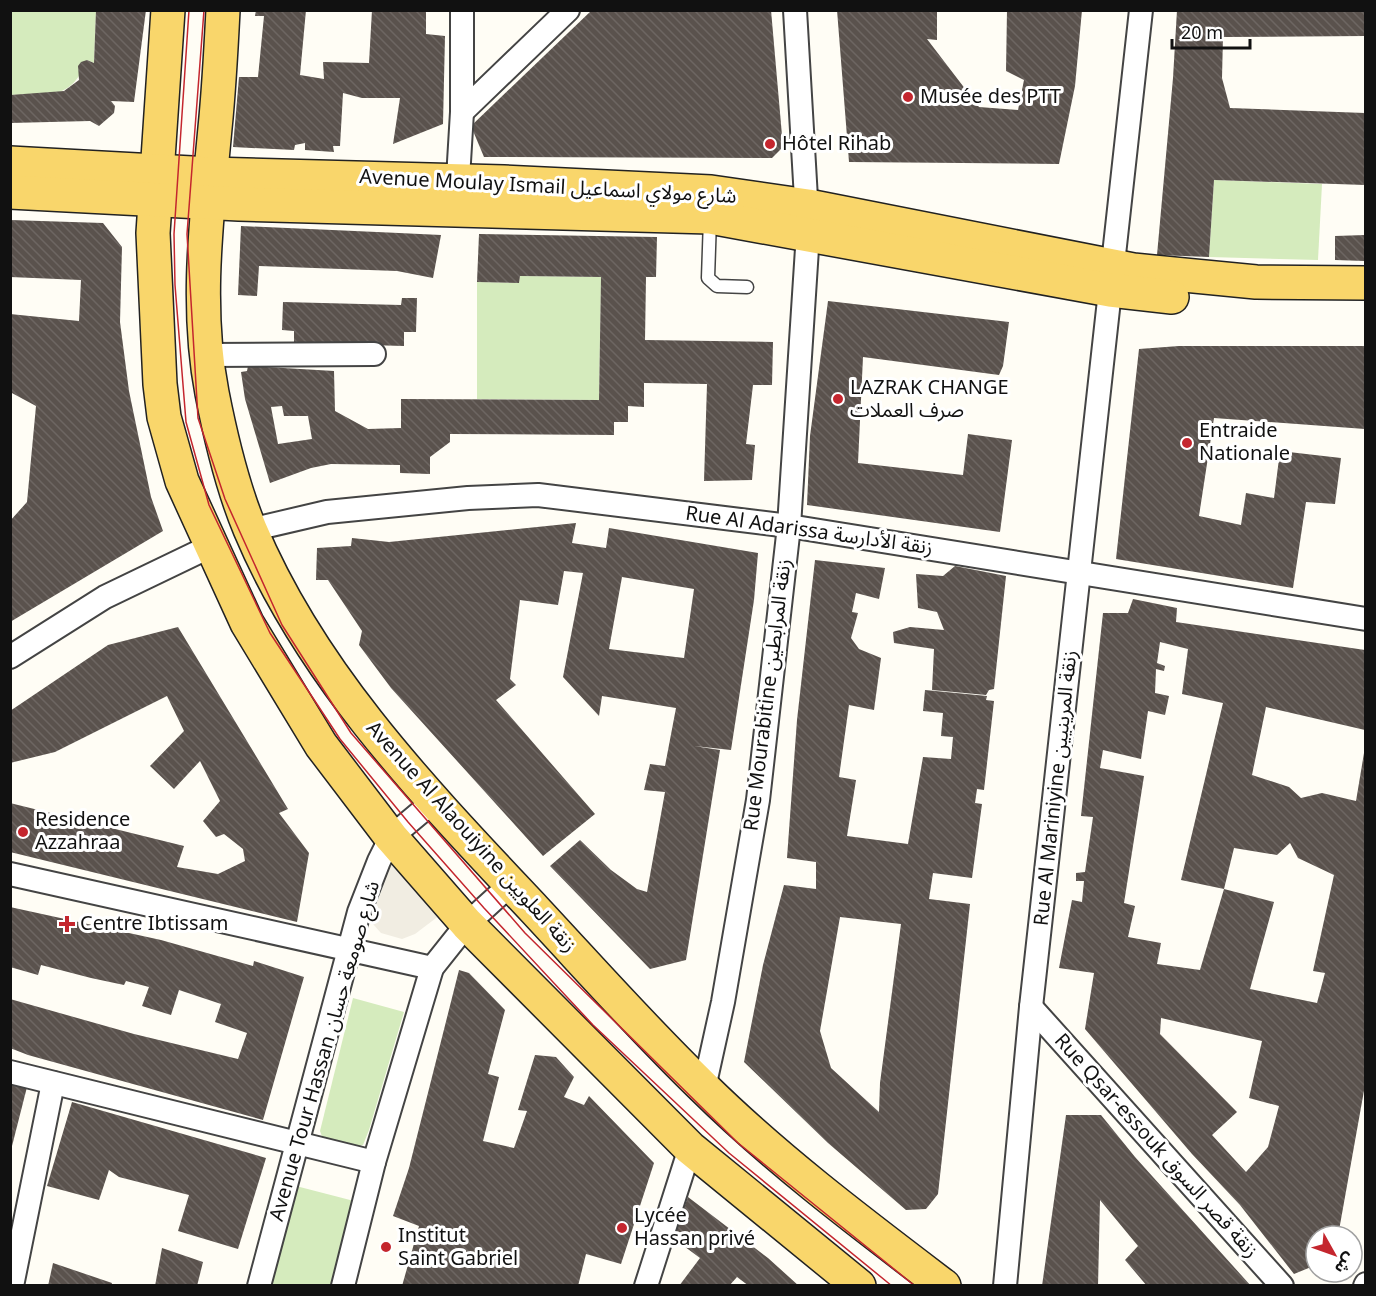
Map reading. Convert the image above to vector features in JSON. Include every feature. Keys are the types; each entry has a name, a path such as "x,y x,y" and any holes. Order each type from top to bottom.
{"main road":[{"path":"168,10 155,186 160,384 164,417 182,481 247,623 321,745 391,837 467,924 690,1148 860,1286"},
{"name":"Avenue Al Alaouiyine زنقة العلويين","path":"223,10 208,188 204,309 206,355 227,459 250,530 289,606 332,677 434,801 510,885 704,1088 861,1223 944,1286"},
{"name":"Avenue Moulay Ismail شارع مولاي اسماعيل","path":"10,163 155,186"},
{"name":"Avenue Moulay Ismail شارع مولاي اسماعيل","path":"10,192 155,186 457,195 635,213 710,204 808,220 1235,301 1365,305"},
{"name":"Avenue Moulay Ismail شارع مولاي اسماعيل","path":"1111,278 1365,283"}],"street":[{"path":"457,195 462,112 462,10"},
{"path":"462,112 568,10"},
{"name":"Rue Mourabitine زنقة المرابطين","path":"704,1088 723,1002 758,800 789,526 808,220 795,10"},
{"name":"Rue Al Mariniyine زنقة المرينيين","path":"1005,1286 1031,1007 1141,10"},
{"path":"206,355 374,354"},
{"name":"Rue Al Adarissa زنقة الأدارسة","path":"250,530 327,512 468,498 538,495 789,526 1365,620"},
{"path":"10,657 105,597 212,546"},
{"name":"Avenue Tour Hassan شارع صومعة حسان","path":"260,1286 359,912 391,837 434,801"},
{"path":"10,874 432,968"},
{"path":"343,1286 374,1162 432,968 467,924 510,885"},
{"name":"Rue Qsar-essouk زنقة قصر السوق","path":"1031,1007 1282,1286"},
{"path":"10,1072 374,1162"},
{"path":"12,1286 53,1083"},
{"path":"646,1286 690,1148"}],"lane":[{"path":"710,204 708,278 717,286 747,287"}],"green space":[{"path":"10,11 96,11 94,63 87,60 73,83 66,89 48,94 11,95"},
{"path":"1214,180 1322,184 1318,260 1209,257"},
{"path":"520,276 601,277 599,400 477,399 477,282 519,283"},
{"path":"353,998 404,1012 369,1130 363,1145 356,1147 323,1139 320,1131"},
{"path":"296,1186 354,1201 331,1285 270,1286"}],"shaded area":[{"path":"395,856 440,915 415,934 402,939 381,933 373,924 373,913"}],"building":[{"path":"96,10 146,10 134,102 111,101 115,106 114,113 99,126 90,121 10,123 10,95 64,91 79,80 78,66 81,62 87,60 94,63"},
{"path":"256,10 306,10 300,75 324,79 323,62 369,63 372,10 426,10 426,34 445,36 443,124 393,144 400,98 362,98 343,93 340,146 333,146 334,152 305,150 305,143 295,145 294,150 233,147 239,77 258,77 264,16 255,16"},
{"path":"592,10 771,10 783,147 772,158 484,157 471,126"},
{"name":"Musée des PTT","path":"837,10 937,10 937,40 927,39 979,107 1018,110 1024,80 1006,71 1007,10 1082,10 1075,86 1059,164 849,162"},
{"path":"1177,10 1365,10 1365,36 1223,37 1222,78 1230,108 1365,113 1365,185 1214,180 1209,257 1157,255"},
{"path":"10,220 103,223 122,247 120,322 129,391 151,497 163,531 10,622 10,521 27,502 36,406 10,392 10,314 79,321 81,280 10,277"},
{"path":"241,226 441,235 433,278 397,271 259,266 257,296 238,295"},
{"path":"479,234 657,237 656,277 646,277 645,340 773,342 772,385 753,385 746,444 755,445 752,480 704,481 707,384 644,383 644,407 628,406 628,422 614,422 614,435 450,434 450,442 430,457 430,474 400,473 400,465 331,464 311,468 270,483 245,399 241,372 247,371 248,366 334,371 335,411 368,429 401,428 401,399 599,400 601,277 520,276 519,283 477,282","holes":["282,406 284,416 308,416 312,439 278,444 271,407"]},
{"path":"1365,235 1365,261 1335,260 1335,236"},
{"path":"402,298 417,298 416,332 404,332 404,346 294,343 294,331 282,330 283,302 401,305"},
{"path":"828,301 1009,322 1003,366 999,375 863,357 858,463 963,475 968,434 1012,440 1000,532 807,505 810,436"},
{"path":"1179,346 1365,346 1365,429 1214,418 1199,516 1241,525 1246,493 1274,498 1280,451 1341,458 1335,504 1306,502 1293,588 1116,559 1139,349"},
{"path":"576,523 572,543 606,548 609,528 758,553 754,600 731,750 694,746 720,750 686,960 650,969 550,866 580,840 611,870 637,889 647,892 665,792 644,790 650,764 665,766 676,708 602,696 599,716 563,677 583,573 564,571 558,605 520,600 510,679 516,685 496,700 595,814 543,856 391,688 359,645 362,631 328,580 316,580 317,548 351,546 352,538 389,542","holes":["622,577 694,589 684,658 609,649"]},
{"path":"815,560 885,568 879,599 856,593 852,612 858,613 851,638 859,649 881,658 874,710 849,705 839,777 856,780 847,836 908,844 923,757 951,759 953,737 941,736 943,713 923,711 925,690 987,696 986,700 994,701 984,790 977,789 975,803 982,804 972,878 933,873 929,899 970,904 938,1194 926,1209 906,1210 828,1143 744,1062 763,965 784,885 816,889 816,862 787,858 797,720","holes":["840,917 901,924 880,1083 879,1112 831,1068 820,1031"]},
{"path":"955,566 1006,576 994,689 989,690 986,695 932,690 934,649 894,643 893,632 910,627 944,630 937,612 918,608 916,574 943,576"},
{"path":"1133,599 1177,608 1176,622 1365,650 1365,730 1266,707 1252,775 1289,787 1301,798 1322,793 1356,801 1365,747 1365,1085 1340,1224 1304,1224 1304,1270 1294,1274 1240,1205 1192,1154 1085,1029 1094,973 1059,968 1072,900 1082,902 1084,881 1076,881 1076,873 1085,872 1093,817 1081,816 1103,613 1128,613","holes":["1160,642 1188,649 1182,694 1223,703 1181,880 1224,889 1200,970 1157,964 1161,943 1128,937 1135,906 1124,903 1144,776 1100,768 1103,750 1141,759 1148,711 1165,715 1169,696 1155,693 1156,669 1164,671 1165,666 1157,663","1290,843 1298,858 1334,875 1313,971 1325,973 1317,1003 1250,989 1274,902 1224,889 1234,848 1277,855","1161,1018 1262,1041 1249,1098 1279,1106 1268,1147 1246,1172 1212,1135 1237,1112 1160,1034"]},
{"path":"178,627 288,809 279,813 309,853 297,922 10,852 10,803 184,846 177,867 218,874 245,861 243,849 224,834 216,837 203,821 220,801 200,761 174,789 150,766 184,731 167,696 55,752 10,763 10,711 108,645"},
{"path":"10,907 161,940 253,966 254,961 304,977 263,1120 28,1055 10,1048 10,999 134,1034 238,1059 247,1033 215,1022 221,1004 179,990 171,1015 142,1006 149,987 126,981 124,985 41,965 38,975 10,967"},
{"path":"459,970 469,973 505,1010 488,1074 499,1077 483,1141 514,1148 527,1111 518,1110 535,1055 556,1057 574,1077 564,1097 584,1105 589,1096 654,1163 621,1264 586,1254 578,1286 402,1286 419,1226 393,1216 409,1168"},
{"path":"10,1082 27,1087 11,1150 10,1150"},
{"path":"72,1102 266,1158 238,1249 178,1231 189,1195 119,1177 109,1170 99,1200 47,1186"},
{"path":"1066,1115 1101,1115 1135,1157 1251,1286 1147,1286 1125,1260 1138,1246 1100,1200 1098,1286 1042,1286"},
{"path":"688,1197 768,1258 799,1286 749,1286 737,1277 729,1286 679,1286 700,1258 673,1238"},
{"path":"162,1248 203,1262 197,1286 155,1286"},
{"path":"53,1263 112,1283 111,1286 48,1286"}],"tram line":[{"path":"189,10 174,234 175,285 186,422 209,505 270,633 340,739 408,822 593,1025 729,1153 892,1286"},
{"path":"204,10 187,234 198,418 225,499 282,625 351,733 525,933 738,1143 915,1286"}],"place":[{"name":"Musée des PTT","path":"908,97"},
{"name":"Hôtel Rihab","path":"770,144"},
{"name":"LAZRAK CHANGE صرف العملات","path":"838,399"},
{"name":"Entraide Nationale","path":"1187,443"},
{"name":"Residence Azzahraa","path":"23,832"},
{"name":"Centre Ibtissam","path":"67,924"},
{"name":"Lycée Hassan privé","path":"622,1228"},
{"name":"Institut Saint Gabriel","path":"386,1247"}]}
